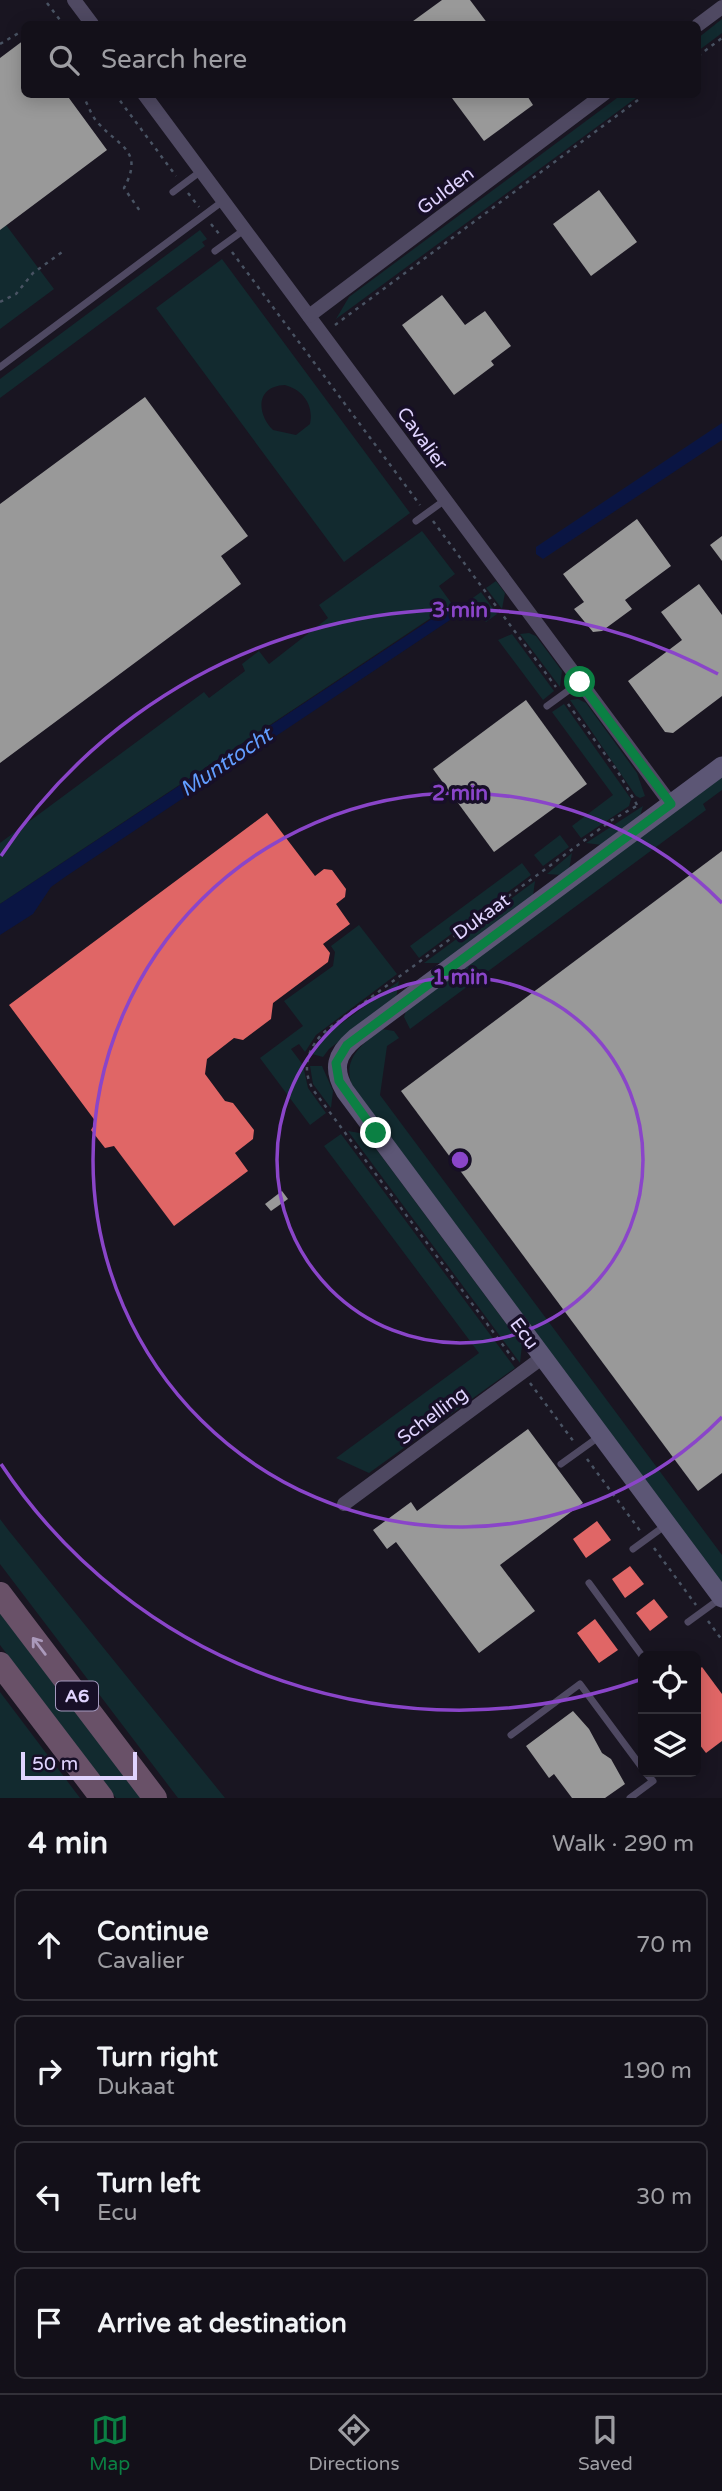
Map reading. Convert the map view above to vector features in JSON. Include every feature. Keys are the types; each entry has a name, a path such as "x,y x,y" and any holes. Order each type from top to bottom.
{"highway":[{"name":"A6","path":"0,1594 155,1798"},
{"name":"A6","path":"0,1664 102,1798"}],"street":[{"path":"74,0 90,21"},
{"path":"701,23 722,7"},
{"name":"Cavalier","path":"147,98 671,804"},
{"name":"Gulden","path":"309,316 599,98"},
{"name":"Dukaat","path":"336,1063 340,1053 355,1038 722,766"},
{"name":"Ecu","path":"336,1063 345,1091 722,1598"},
{"name":"Schelling","path":"344,1504 543,1357"}],"lane":[{"path":"173,192 201,171"},
{"path":"0,367 223,201"},
{"path":"215,251 245,229"},
{"path":"416,521 445,500"},
{"path":"547,706 580,682"},
{"path":"561,1464 601,1436"},
{"path":"633,1549 667,1524"},
{"path":"589,1583 638,1651"},
{"path":"688,1622 722,1598"},
{"path":"511,1735 580,1684 638,1762"},
{"path":"630,1798 653,1781 650,1777"}],"path":[{"path":"47,3 61,21"},
{"path":"0,44 21,32"},
{"path":"701,54 722,38"},
{"path":"84,98 99,125 126,147 132,169 124,188 142,214"},
{"path":"118,98 562,695"},
{"path":"334,326 641,98"},
{"path":"0,302 16,294 33,273 65,250"},
{"name":"Dukaat","path":"306,1066 314,1043 328,1029 612,820 637,805 618,772 562,695"},
{"name":"Ecu","path":"306,1066 309,1083 314,1091 517,1365"},
{"name":"Ecu","path":"528,1379 722,1640"}],"green space":[{"path":"722,19 722,33 701,49 701,36"},
{"path":"617,98 636,98 336,319 349,297"},
{"path":"6,225 54,289 0,329 0,230"},
{"path":"200,230 207,239 202,242 205,246 0,398 0,379"},
{"path":"222,259 410,513 344,562 156,308","holes":["285,385 306,399 311,417 310,424 296,435 273,430 262,409 264,395 268,390"]},
{"path":"422,531 455,574 439,586 452,604 0,904 0,843 204,692 209,698 245,671 242,664 259,651 269,664 328,618 319,605"},
{"path":"496,581 505,593 502,609 486,588"},
{"path":"481,592 497,614 486,622 470,600"},
{"path":"529,633 536,636 562,671 560,687 520,634"},
{"path":"512,634 554,691 543,700 498,640"},
{"path":"578,699 586,703 637,773 645,796 636,796 570,700"},
{"path":"564,704 631,799 629,806 581,838 572,826 613,795 552,712"},
{"path":"722,776 722,790 703,804 706,810 410,1029 404,1017 406,1011"},
{"path":"643,806 640,816 602,845 586,843"},
{"path":"560,835 569,847 543,866 534,855"},
{"path":"572,853 569,870 562,875 547,874"},
{"path":"522,863 531,875 419,958 410,946"},
{"path":"535,881 533,896 443,963 424,963"},
{"path":"359,925 397,974 316,1035 305,1052 299,1044 291,1049 303,1065 308,1088 326,1113 310,1125 260,1058 303,1026 284,1001 333,966 335,952 331,946"},
{"path":"399,981 396,998 329,1049 323,1057 312,1054 323,1037"},
{"path":"382,1029 394,1031 399,1038 387,1046 380,1095 722,1555 722,1585 353,1088 350,1078 351,1061 360,1047"},
{"path":"310,1066 322,1066 333,1091 331,1108 313,1084"},
{"path":"348,1131 365,1134 522,1345 520,1363"},
{"path":"341,1134 515,1368 369,1473 336,1458 479,1353 324,1146"},
{"path":"0,1519 225,1798 178,1798 0,1564"},
{"path":"0,1612 142,1798 116,1798 0,1645"},
{"path":"0,1692 80,1798 0,1798"}],"water":[{"path":"722,423 722,440 543,559 536,554 536,547"},
{"name":"Munttocht","path":"456,603 461,610 453,618 65,877 51,887 33,914 0,935 0,904"}],"building: Shops":[{"path":"267,813 315,876 324,869 332,870 346,889 345,897 336,904 350,924 323,944 330,953 328,962 273,1003 271,1019 243,1040 234,1038 207,1059 205,1074 225,1101 233,1103 254,1130 253,1139 235,1153 248,1171 174,1226 114,1146 105,1148 91,1130 96,1122 9,1005"},
{"path":"597,1521 611,1540 586,1558 573,1539"},
{"path":"630,1566 644,1584 625,1598 612,1579"},
{"path":"654,1599 668,1617 650,1631 636,1613"},
{"path":"595,1619 618,1650 599,1663 577,1633"},
{"path":"701,1668 722,1694 722,1741 706,1753 701,1746"}],"building: Industry":[{"path":"442,0 470,0 486,21 413,21"},
{"path":"21,42 21,98 69,98 107,150 0,230 0,58"},
{"path":"452,98 529,98 533,105 484,141"},
{"path":"599,190 637,242 591,276 553,224"},
{"path":"442,295 465,325 485,311 511,346 491,361 494,365 454,395 402,325"},
{"path":"145,397 248,536 221,556 241,584 0,763 0,504"},
{"path":"637,519 671,566 625,600 632,609 602,631 593,632 574,609 584,602 563,574"},
{"path":"722,536 722,561 710,545"},
{"path":"699,584 722,615 722,696 673,733 665,732 628,681 682,640 661,612"},
{"path":"526,700 587,784 494,852 433,769"},
{"path":"722,851 722,1473 698,1491 401,1091"},
{"path":"282,1191 288,1199 271,1211 265,1204"},
{"path":"528,1429 583,1503 500,1565 535,1611 479,1653 396,1542 387,1549 373,1530 411,1502 417,1511"},
{"path":"573,1711 589,1729 602,1753 611,1759 625,1784 605,1798 572,1798 554,1774 549,1778 526,1746"}],"route":[{"path":"376,1133 339,1081 336,1063 347,1045 671,804 580,682"}]}
